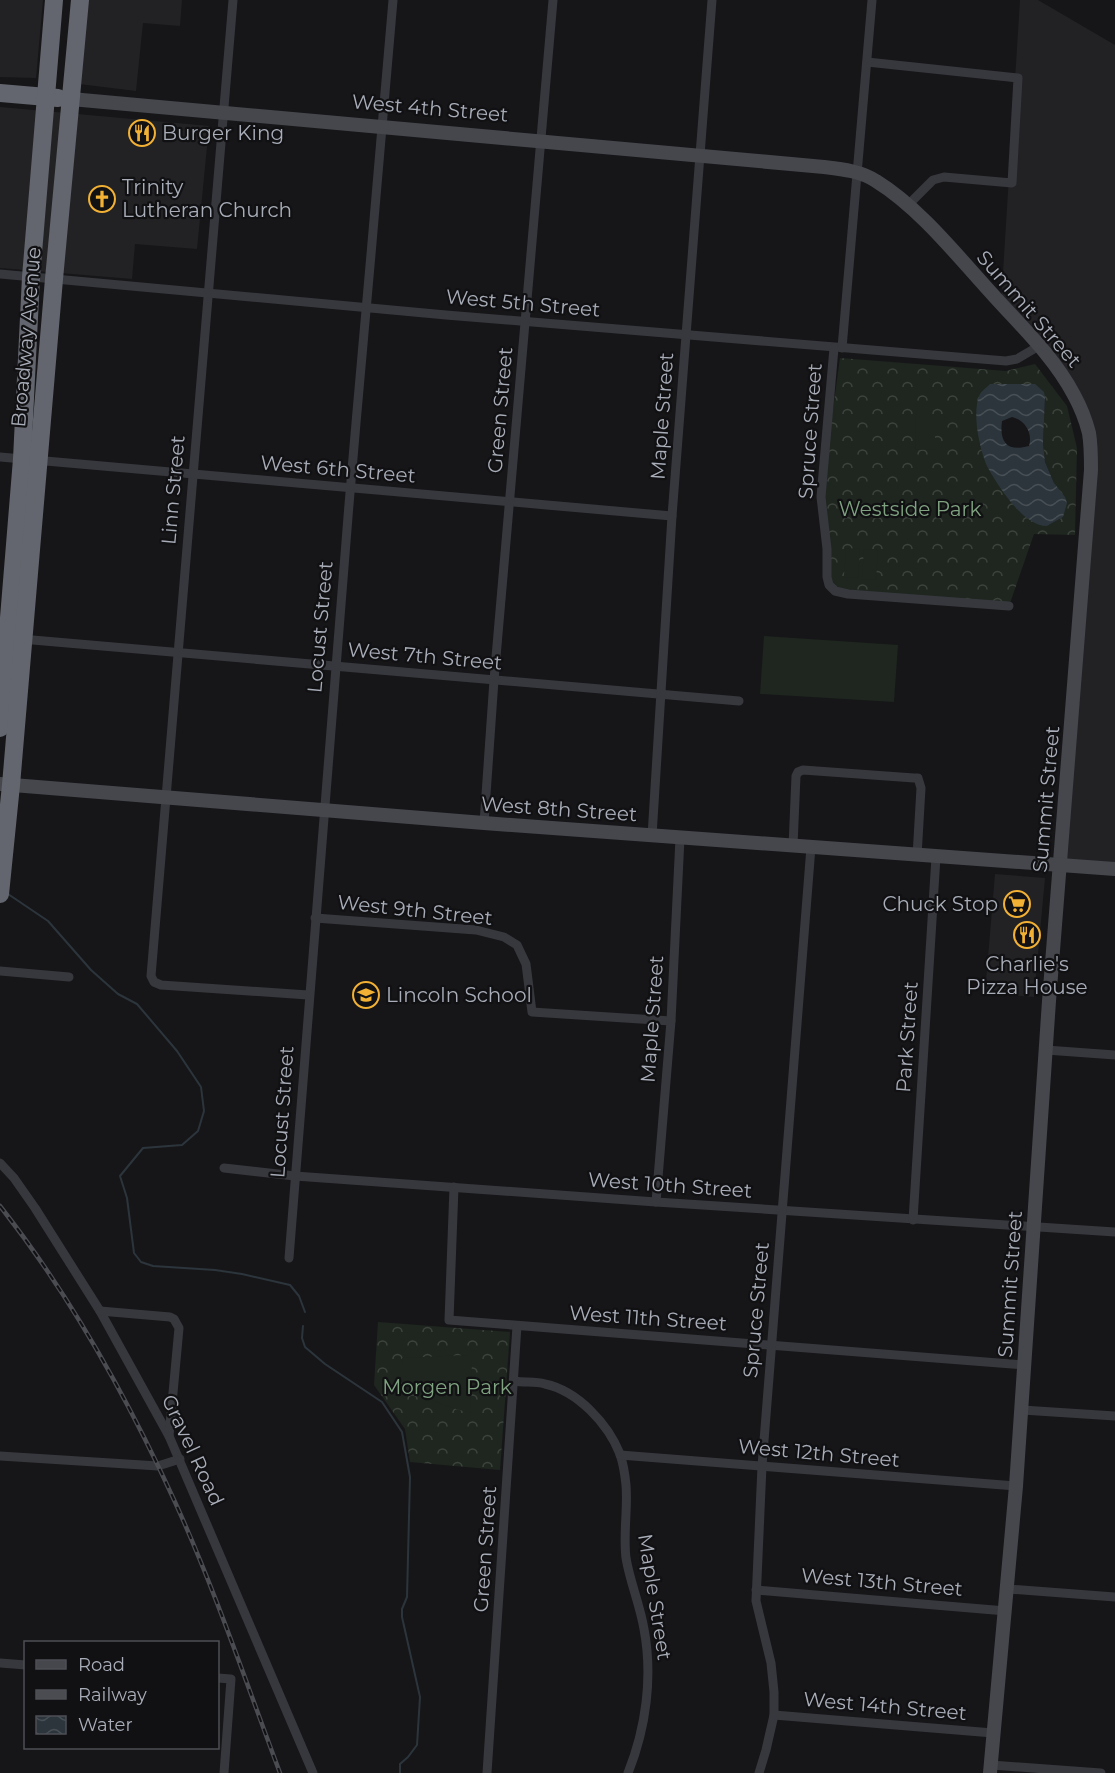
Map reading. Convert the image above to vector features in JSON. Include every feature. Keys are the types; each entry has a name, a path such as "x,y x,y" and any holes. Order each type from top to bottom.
{"highway":[{"name":"Broadway Avenue","path":"30,460 31,277 54,0"},
{"name":"Broadway Avenue","path":"0,728 30,460 54,279 80,0"},
{"name":"West 4th Street","path":"0,93 71,99"},
{"name":"Broadway Avenue","path":"0,894 10,638"}],"street":[{"name":"Linn Street","path":"233,0 151,976 154,982 161,986 308,995"},
{"name":"Locust Street","path":"289,1258 335,666 384,127 393,0"},
{"name":"Green Street","path":"484,823 494,680 553,0"},
{"name":"Maple Street","path":"652,836 672,516 712,0"},
{"name":"Spruce Street","path":"872,0 821,497 827,549 827,578 829,585 835,591 848,594 1009,606"},
{"path":"867,62 1018,78 1012,183 944,177 933,180 908,205"},
{"name":"West 4th Street","path":"71,99 540,140 856,172"},
{"name":"Summit Street","path":"856,172 874,180 908,205 1039,346 1075,396 1089,433 1091,470 1033,1226 1022,1410 991,1769"},
{"name":"West 5th Street","path":"0,274 1006,362 1017,359 1039,346"},
{"name":"West 6th Street","path":"0,457 672,516"},
{"name":"West 7th Street","path":"10,638 739,701"},
{"path":"793,846 798,772 803,770 918,778 921,788 917,856"},
{"name":"West 8th Street","path":"6,785 652,836 1115,869"},
{"name":"Maple Street","path":"656,1202 671,1021 680,838"},
{"name":"Spruce Street","path":"759,1773 774,1714 771,1663 756,1600 762,1466 811,847"},
{"name":"Park Street","path":"914,1220 936,857"},
{"name":"West 9th Street","path":"315,918 476,930 504,938 517,945 526,964 532,1012 671,1021"},
{"path":"0,970 69,977"},
{"path":"1046,1050 1115,1055"},
{"name":"Gravel Road","path":"0,1163 14,1178 35,1208 100,1311 170,1436 313,1773"},
{"name":"West 10th Street","path":"224,1168 295,1176 656,1202 1115,1232"},
{"name":"West 11th Street","path":"454,1187 449,1320 1024,1365"},
{"path":"100,1311 171,1317 178,1323 170,1436"},
{"name":"Green Street","path":"487,1773 517,1326"},
{"name":"Maple Street","path":"514,1381 544,1383 572,1396 604,1426 620,1455 626,1486 626,1558 644,1630 648,1680 636,1752 628,1773"},
{"path":"1022,1410 1115,1416"},
{"name":"West 12th Street","path":"620,1455 1016,1486"},
{"path":"0,1456 158,1466 180,1459"},
{"path":"1008,1589 1115,1596"},
{"name":"West 13th Street","path":"756,1590 1006,1611"},
{"path":"0,1663 24,1665"},
{"path":"219,1678 231,1679 224,1773"},
{"name":"West 14th Street","path":"774,1714 993,1733"},
{"path":"991,1769 1101,1773"}],"shaded area":[{"path":"0,0 43,0 36,78 0,77"},
{"path":"85,0 182,0 180,26 143,23 136,91 79,84"},
{"path":"1020,0 1038,0 1115,45 1115,869 1060,866 1091,470 1075,396 1001,304"},
{"path":"0,107 209,126 197,249 135,244 132,279 0,268"},
{"path":"995,874 1045,878 1034,997 985,993"}],"green space":[{"name":"Westside Park","path":"840,358 1006,371 1035,364 1067,406 1077,448 1075,535 1034,534 1009,606 835,591 827,577 821,497","holes":["1045,398 1043,443 1045,462 1054,483 1063,517 1047,526 1020,512 988,467 980,445 977,413"]},
{"path":"915,419 935,419 935,449 916,450"},
{"path":"846,548 860,549 858,578 844,577"},
{"path":"864,549 878,550 876,580 862,579"},
{"path":"764,636 898,645 894,702 760,694"},
{"name":"Morgen Park","path":"378,1322 510,1332 500,1470 410,1462 405,1429 374,1385"},
{"path":"467,1355 472,1361 470,1413 426,1396 412,1385 404,1373 402,1358"}],"water":[{"path":"990,384 1035,384 1044,392 1045,462 1054,483 1067,503 1063,517 1047,526 1029,520 1021,513 998,485 985,461 976,411 980,394","holes":["1012,417 1017,419 1029,432 1029,446 1010,447 1004,440 1001,429 1002,421"]}],"waterway":[{"path":"8,894 48,921 91,970 118,994 137,1004 177,1051 201,1087 204,1111 198,1131 182,1145 143,1148 120,1176 127,1198 134,1253 141,1262 153,1266 215,1270 290,1285 299,1296 305,1312"},
{"path":"303,1326 302,1338 305,1347 325,1364 382,1402 402,1432 410,1477 407,1597 402,1609 402,1617 420,1697 417,1745 400,1764 400,1773"}],"railway":[{"path":"0,1206 26,1240 74,1312 157,1463 204,1569 280,1773"}],"place":[{"name":"Burger King","path":"142,133"},
{"name":"Trinity Lutheran Church","path":"102,199"},
{"name":"Chuck Stop","path":"1017,904"},
{"name":"Charlie's Pizza House","path":"1027,935"},
{"name":"Lincoln School","path":"366,995"}]}
